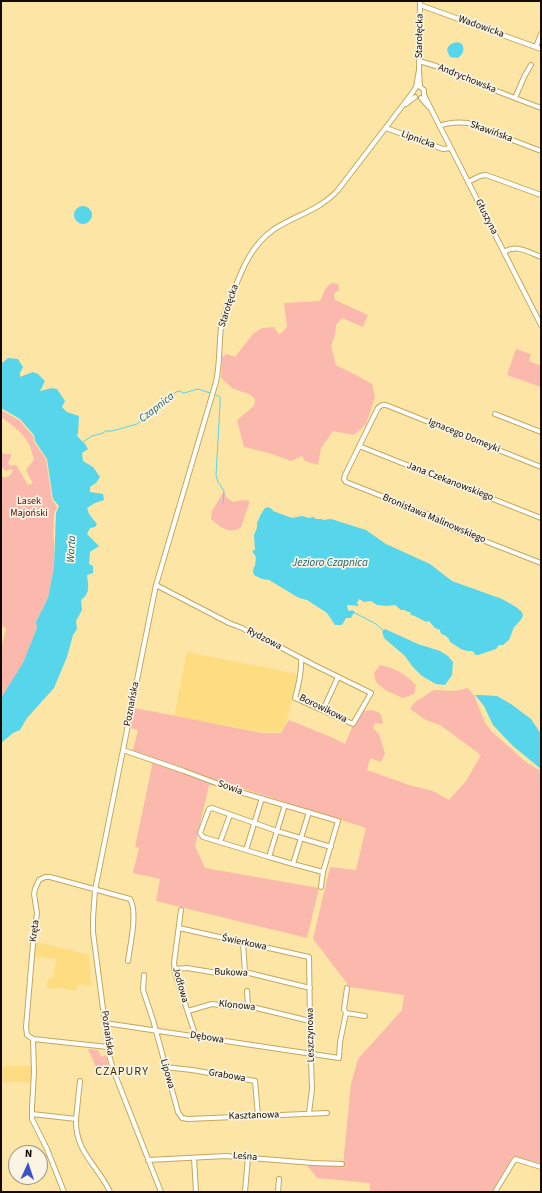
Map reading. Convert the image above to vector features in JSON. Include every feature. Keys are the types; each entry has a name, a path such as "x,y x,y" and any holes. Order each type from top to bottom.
{"street":[{"name":"Wadowicka","path":"420,3 541,49"},
{"name":"Starołęcka","path":"156,587 216,382 224,315 246,261 259,242 271,232 281,225 315,209 335,193 418,87 420,3"},
{"path":"536,47 541,34"},
{"name":"Andrychowska","path":"419,61 436,66 460,77 541,108"},
{"path":"515,98 525,75 531,66"},
{"name":"Głuszyna","path":"418,87 424,90 422,97 431,109 440,126 541,325"},
{"path":"413,92 415,97 422,97"},
{"name":"Starołęcka","path":"401,108 415,97"},
{"name":"Skawińska","path":"440,126 451,123 468,123 541,150"},
{"name":"Lipnicka","path":"386,128 443,149 447,150 451,148"},
{"path":"468,182 480,176 486,175 541,195"},
{"path":"504,252 515,248 541,256"},
{"name":"Bronisława Malinowskiego","path":"386,405 382,405 378,408 345,475 344,479 346,482 437,518 454,529 541,564"},
{"name":"Ignacego Domeyki","path":"386,405 541,467"},
{"path":"495,414 541,432"},
{"name":"Jana Czekanowskiego","path":"359,446 541,518"},
{"name":"Rydzowa","path":"156,587 224,621 265,639 337,679 371,693 369,698"},
{"name":"Poznańska","path":"156,587 95,890 93,932 108,1047 114,1072 160,1192"},
{"name":"Borowikowa","path":"301,660 300,679 295,698 353,724 369,698"},
{"path":"323,710 337,679"},
{"name":"Sowia","path":"123,750 240,792 338,821 330,847"},
{"path":"246,850 262,798"},
{"path":"269,857 285,805"},
{"path":"321,888 323,872 330,847 277,831 212,808 209,810 200,833 203,837 323,872"},
{"path":"293,864 309,812"},
{"path":"220,842 230,815"},
{"name":"Kręta","path":"32,1114 34,1072 32,1039 27,1035 26,1027 37,913 34,896 35,888 39,880 48,877 95,890"},
{"path":"95,890 127,898 132,901 133,922 128,961"},
{"name":"Jodłowa","path":"181,910 174,969 194,1030 194,1036"},
{"name":"Świerkowa","path":"179,928 309,957"},
{"path":"243,943 245,972"},
{"name":"Leszczynowa","path":"309,957 310,1054 312,1089 309,1113"},
{"name":"Bukowa","path":"174,969 186,968 217,973 245,972 310,988"},
{"name":"Lipowa","path":"144,975 143,990 178,1112 182,1118"},
{"path":"347,988 344,1008 346,1013 365,1016"},
{"path":"247,991 248,1006"},
{"name":"Klonowa","path":"188,1011 212,1004 235,1007 248,1006 310,1021"},
{"name":"Dębowa","path":"105,1023 339,1058 340,1042 346,1013"},
{"path":"32,1039 108,1047"},
{"name":"Grabowa","path":"165,1067 255,1081 258,1116"},
{"path":"80,1081 76,1131 80,1144 110,1192"},
{"name":"Kasztanowa","path":"182,1118 188,1119 327,1113"},
{"path":"64,1192 47,1149 34,1123 32,1114 76,1119"},
{"name":"Leśna","path":"148,1160 226,1156 342,1164"},
{"path":"245,1192 248,1157"},
{"path":"194,1158 196,1192"},
{"path":"495,1192 515,1159 541,1166"},
{"path":"278,1192 279,1179"}],"shaded area":[{"path":"187,652 298,674 286,725 281,732 262,732 174,716"},
{"path":"34,941 89,955 91,987 82,984 77,985 76,991 57,987 57,989 46,988 48,979 53,977 56,959 33,956"},
{"path":"1,1066 32,1066 32,1082 2,1082 1,1099"}],"green space":[{"path":"331,283 338,284 339,290 334,294 335,300 368,315 363,327 342,318 336,325 335,335 331,346 336,365 372,384 375,397 366,424 354,435 333,431 321,448 318,465 305,461 302,456 291,461 269,453 244,447 237,420 254,406 255,399 251,395 232,388 221,378 222,357 227,354 235,357 253,334 262,328 274,327 279,335 287,327 284,303 320,301 326,288"},
{"path":"516,349 531,354 529,361 541,366 541,387 507,375"},
{"name":"Lasek Majoński","path":"1,410 19,420 33,436 34,442 46,459 52,500 57,507 54,514 54,567 48,598 36,622 37,628 23,664 1,698 1,672 3,669 1,670 1,650 6,628 1,626 1,477 8,477 13,471 11,469 6,471 4,470 1,463 1,452 3,454 11,454 8,464 11,466 17,466 28,485 33,483 26,470 34,458 26,439 1,417"},
{"path":"224,491 226,497 233,502 243,500 250,501 241,527 237,530 233,531 225,529 211,519 212,511"},
{"path":"380,665 396,670 407,677 416,685 414,694 403,698 385,690 376,682 374,673"},
{"path":"468,688 475,697 484,721 491,731 527,763 541,771 541,1165 513,1156 492,1192 370,1192 370,1183 317,1178 307,1165 343,1165 351,1084 358,1059 402,1010 404,995 350,987 313,939 330,867 356,870 366,828 241,788 209,785 195,846 205,868 319,888 307,938 156,901 160,879 133,873 139,848 135,847 153,761 132,754 138,730 131,728 135,708 262,733 281,733 289,720 345,744 361,711 372,710 380,713 383,722 382,724 375,723 373,728 379,734 385,753 381,762 370,758 367,770 409,785 433,791 449,800 466,781 481,755 440,725 426,720 410,709 415,702 434,690 455,691"},
{"path":"88,1049 98,1050 101,1057 106,1055 108,1065 96,1067"}],"water":[{"path":"458,42 463,46 462,53 458,58 450,57 447,50 449,46"},
{"path":"83,206 89,209 92,215 89,221 83,224 77,221 74,215 77,209"},
{"name":"Warta","path":"8,358 18,359 23,367 20,377 33,372 38,374 45,381 40,391 52,388 57,389 65,401 62,407 67,412 79,416 77,436 88,449 82,453 83,461 93,467 100,477 96,483 90,487 90,492 103,494 104,500 87,508 89,514 97,524 95,527 90,528 87,534 99,546 90,552 89,564 93,566 93,573 87,575 88,592 81,600 82,610 76,621 77,629 73,635 67,657 54,688 27,718 20,730 13,733 1,743 1,698 23,663 37,628 36,622 48,598 54,567 56,513 59,506 53,499 47,459 35,441 34,435 20,419 1,408 1,364"},
{"name":"Jezioro Czapnica","path":"268,507 273,511 292,518 302,516 309,518 314,517 316,519 323,520 331,519 366,530 386,544 430,564 452,581 502,599 516,607 522,612 523,616 514,627 509,640 503,645 499,645 496,649 478,655 475,655 474,652 461,649 450,642 447,637 441,634 440,630 435,628 429,621 427,622 411,615 410,612 401,610 395,605 377,605 371,601 364,602 359,599 357,603 359,606 347,605 348,610 355,612 351,618 346,618 342,625 335,625 327,613 307,600 299,598 269,580 262,579 254,575 253,571 256,557 252,551 255,550 254,535 261,514 265,508"},
{"path":"385,629 418,644 440,651 448,656 453,662 452,675 445,685 436,684 422,676 405,656 384,638 382,631"},
{"path":"475,695 497,696 511,704 531,719 541,734 541,769 513,746 493,725 484,706"}],"waterway":[{"name":"Czapnica","path":"83,442 92,436 106,431 112,431 137,424 176,392 179,391 184,393 198,389 210,393"},
{"name":"Czapnica","path":"216,395 220,397 216,475 218,482 224,491 223,503"},
{"path":"355,613 376,624 383,630"}],"district":[{"name":"CZAPURY","path":"122,1072"}]}
